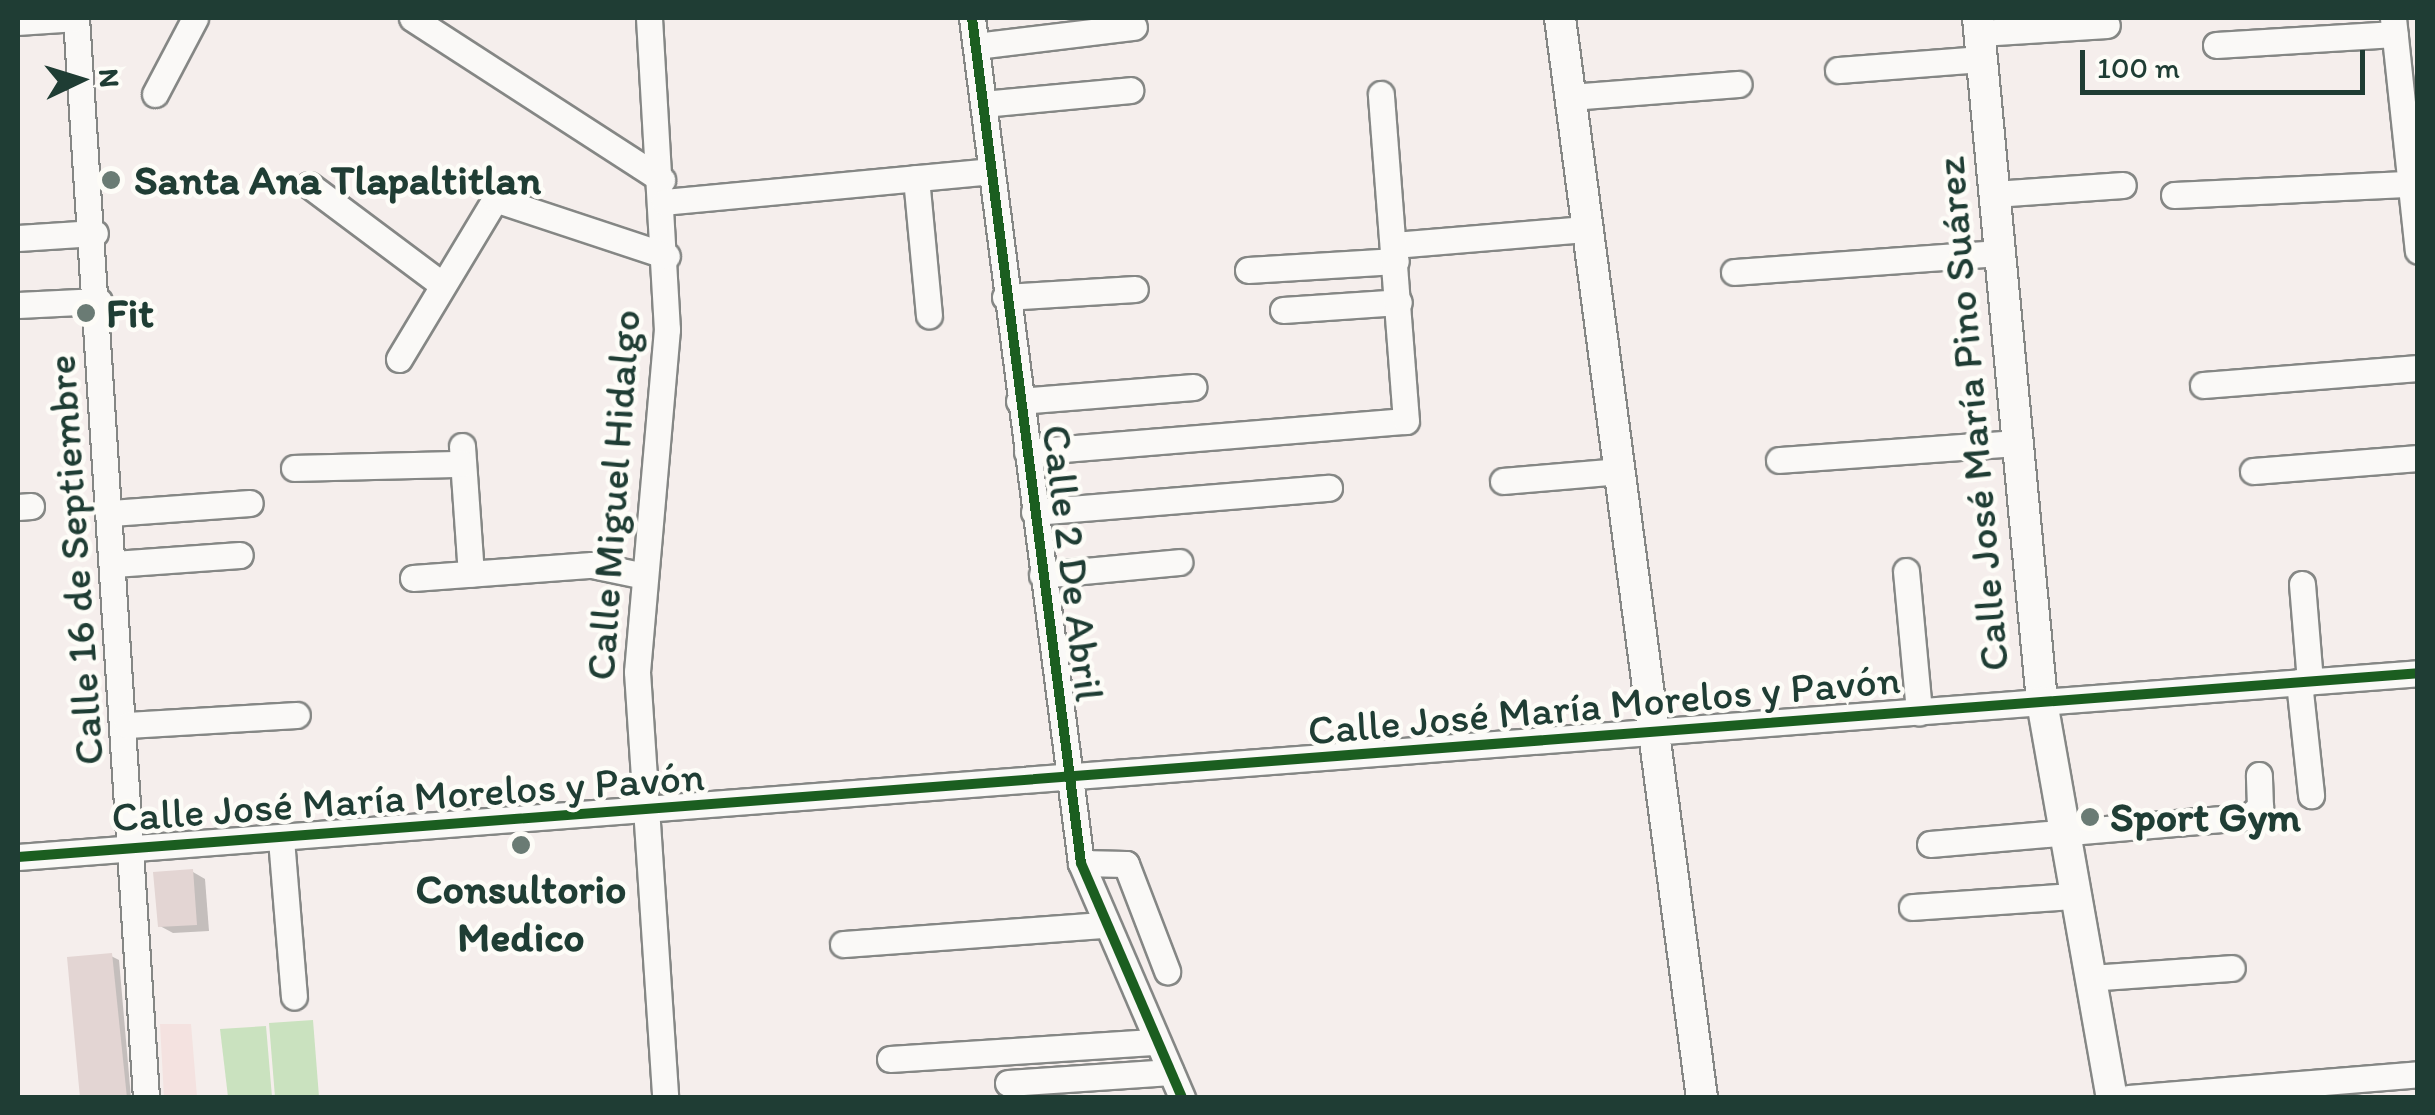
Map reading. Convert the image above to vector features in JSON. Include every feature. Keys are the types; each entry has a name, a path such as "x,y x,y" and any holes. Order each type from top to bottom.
{"main road":[{"path":"1560,18 1586,229 1660,731 1702,1098"},
{"name":"Calle José María Pino Suárez","path":"1980,36 2042,702 2112,1098"}],"street":[{"path":"18,22 76,18"},
{"name":"Calle 16 de Septiembre","path":"76,18 95,232 110,513 127,725 146,1098"},
{"path":"154,94 195,18"},
{"path":"412,18 663,191 991,171"},
{"name":"Calle Miguel Hidalgo","path":"649,18 666,256 640,576 644,812 665,1098"},
{"name":"Calle 2 De Abril","path":"972,18 1081,864 1103,925 1182,1098"},
{"path":"1838,70 1980,36 2107,25"},
{"path":"2216,45 2394,26 2417,238"},
{"path":"976,46 1134,27"},
{"path":"1570,98 1738,84"},
{"path":"984,104 1130,90"},
{"path":"1027,452 1403,423 1399,302 1382,94"},
{"path":"916,178 929,315"},
{"path":"2174,195 2412,184"},
{"path":"309,185 440,283"},
{"path":"1994,194 2123,185"},
{"path":"400,359 440,283 495,199 666,256"},
{"path":"1248,270 1586,229"},
{"path":"18,238 95,232"},
{"path":"1734,272 2000,253"},
{"path":"1005,297 1136,289"},
{"path":"18,305 99,301"},
{"path":"1282,310 1399,302"},
{"path":"2203,385 2418,368"},
{"path":"1020,401 1193,387"},
{"path":"1779,460 2018,444"},
{"path":"294,468 463,455 471,574"},
{"path":"2253,471 2418,458"},
{"path":"1504,481 1620,471"},
{"path":"1034,512 1329,488"},
{"path":"110,513 250,502"},
{"path":"114,564 240,555"},
{"path":"1042,575 1179,562"},
{"path":"412,578 592,564 640,576"},
{"path":"1906,571 1919,712"},
{"path":"2302,584 2311,795"},
{"name":"Calle José María Morelos y Pavón","path":"18,858 1068,783 1660,731 2418,674"},
{"path":"127,725 297,716"},
{"path":"1930,844 2248,817 2260,807 2259,775"},
{"path":"281,839 294,996"},
{"path":"1081,864 1126,864 1167,971"},
{"path":"1912,906 2075,896"},
{"path":"843,944 1103,925"},
{"path":"2089,978 2232,968"},
{"path":"890,1059 1156,1042"},
{"path":"1008,1083 1171,1072"},
{"path":"2129,1098 2418,1074"}],"shaded area":[{"path":"160,1024 191,1024 197,1097 164,1097"}],"green space":[{"path":"313,1020 319,1097 275,1097 269,1023"},
{"path":"266,1026 272,1097 228,1097 220,1029"}],"building":[{"path":"193,869 197,925 158,927 153,872"},
{"path":"112,953 127,1098 80,1098 67,957"}],"cycle path":[{"path":"972,18 1081,863 1182,1098"},
{"path":"18,857 2418,673"}],"place":[{"name":"Santa Ana Tlapaltitlan","path":"111,180"},
{"name":"Fit","path":"86,313"},
{"name":"Sport Gym","path":"2090,817"},
{"name":"Consultorio Medico","path":"521,845"}]}
